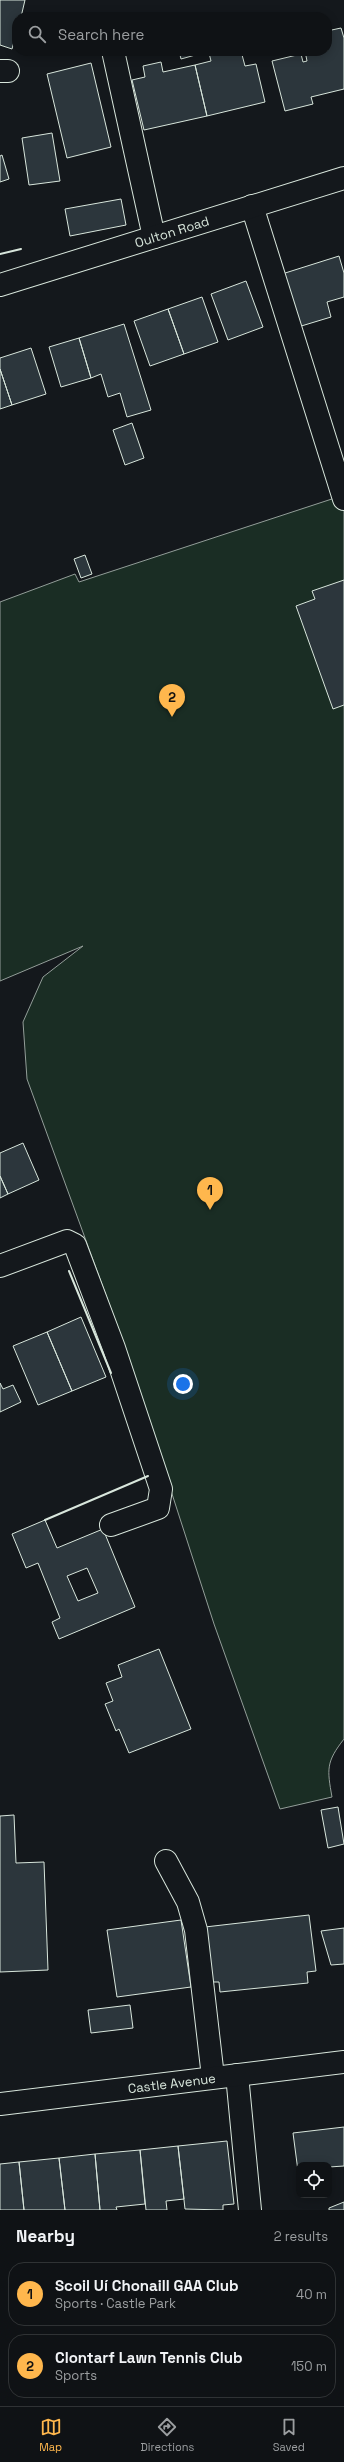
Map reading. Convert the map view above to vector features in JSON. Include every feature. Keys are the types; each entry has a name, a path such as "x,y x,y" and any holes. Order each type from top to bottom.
{"street":[{"path":"115,56 154,237"},
{"name":"Oulton Road","path":"0,285 344,178"},
{"path":"252,206 344,499"},
{"path":"0,1266 67,1241 75,1245 114,1348 161,1488 158,1508 111,1526"},
{"path":"166,1861 188,1902 196,1930 213,2077"},
{"name":"Castle Avenue","path":"0,2104 344,2062"},
{"path":"237,2074 250,2210"}],"green space":[{"path":"344,495 344,1739 334,1754 329,1766 329,1779 332,1797 280,1809 214,1624 123,1342 27,1079 23,1022 43,977 83,946 0,981 0,602 75,574 79,582"}],"building":[{"path":"0,0 25,0 22,12 12,12 12,49 0,45"},
{"path":"341,28 344,38 344,89 311,97 313,104 285,111 272,61 293,56 302,56 303,62 307,61 306,56 332,56 332,30"},
{"path":"180,56 192,56 181,59"},
{"path":"210,56 242,56 245,66 256,64 265,102 207,116 195,65 211,61"},
{"path":"161,62 163,72 195,65 207,116 144,130 132,80 145,77 143,66"},
{"path":"91,63 111,147 67,158 47,74"},
{"path":"52,133 60,181 29,185 22,138"},
{"path":"2,155 9,179 0,182 0,156"},
{"path":"121,199 126,225 70,236 65,209"},
{"path":"339,256 344,273 344,297 327,302 331,317 298,327 282,274"},
{"path":"246,281 263,327 228,340 211,294"},
{"path":"202,297 218,342 184,354 168,309"},
{"path":"168,309 184,354 150,366 134,321"},
{"path":"124,324 151,410 127,417 120,393 108,397 101,374 91,378 79,338"},
{"path":"79,338 91,378 61,387 49,347"},
{"path":"31,348 46,394 12,405 0,369 0,358"},
{"path":"0,369 12,405 0,409"},
{"path":"132,423 144,458 125,465 113,430"},
{"path":"85,555 92,574 81,578 74,559"},
{"path":"344,580 344,705 333,709 296,606 315,599 312,591"},
{"path":"23,1143 39,1180 8,1194 0,1176 0,1153"},
{"path":"0,1176 8,1194 0,1198"},
{"path":"81,1317 106,1377 72,1391 47,1332"},
{"path":"47,1332 72,1391 38,1405 13,1346"},
{"path":"0,1383 3,1389 13,1385 21,1402 0,1412"},
{"path":"45,1520 57,1548 103,1529 135,1607 59,1639 52,1622 60,1618 38,1563 26,1568 12,1534","holes":["87,1568 98,1593 78,1601 67,1576"]},
{"path":"159,1649 191,1729 129,1753 119,1729 116,1731 105,1704 113,1701 106,1683 122,1677 118,1665"},
{"path":"338,1807 344,1844 328,1848 321,1810"},
{"path":"14,1815 16,1863 44,1862 48,1970 0,1972 0,1816"},
{"path":"309,1915 316,1971 307,1972 308,1983 220,1992 219,1982 212,1982 205,1927"},
{"path":"181,1920 191,1987 117,1997 107,1930"},
{"path":"344,1928 344,1964 331,1965 321,1931"},
{"path":"130,2005 133,2028 91,2033 88,2010"},
{"path":"344,2127 344,2166 332,2167 332,2162 297,2162 293,2133"},
{"path":"227,2141 234,2204 223,2205 223,2210 185,2209 178,2146"},
{"path":"178,2146 184,2199 166,2201 167,2210 146,2210 140,2150"},
{"path":"140,2150 145,2204 116,2207 117,2210 100,2210 95,2154"},
{"path":"95,2154 100,2210 65,2210 59,2158"},
{"path":"59,2158 65,2210 24,2210 19,2162"},
{"path":"19,2162 24,2210 0,2210 0,2164"},
{"path":"344,2202 344,2210 329,2210 329,2208"}],"wall":[{"path":"0,254 21,249"},
{"path":"69,1271 111,1373"},
{"path":"45,1520 148,1476"}],"place":[{"name":"Clontarf Lawn Tennis Club","path":"172,717"},
{"name":"Scoil Uí Chonaill GAA Club","path":"210,1210"}]}
